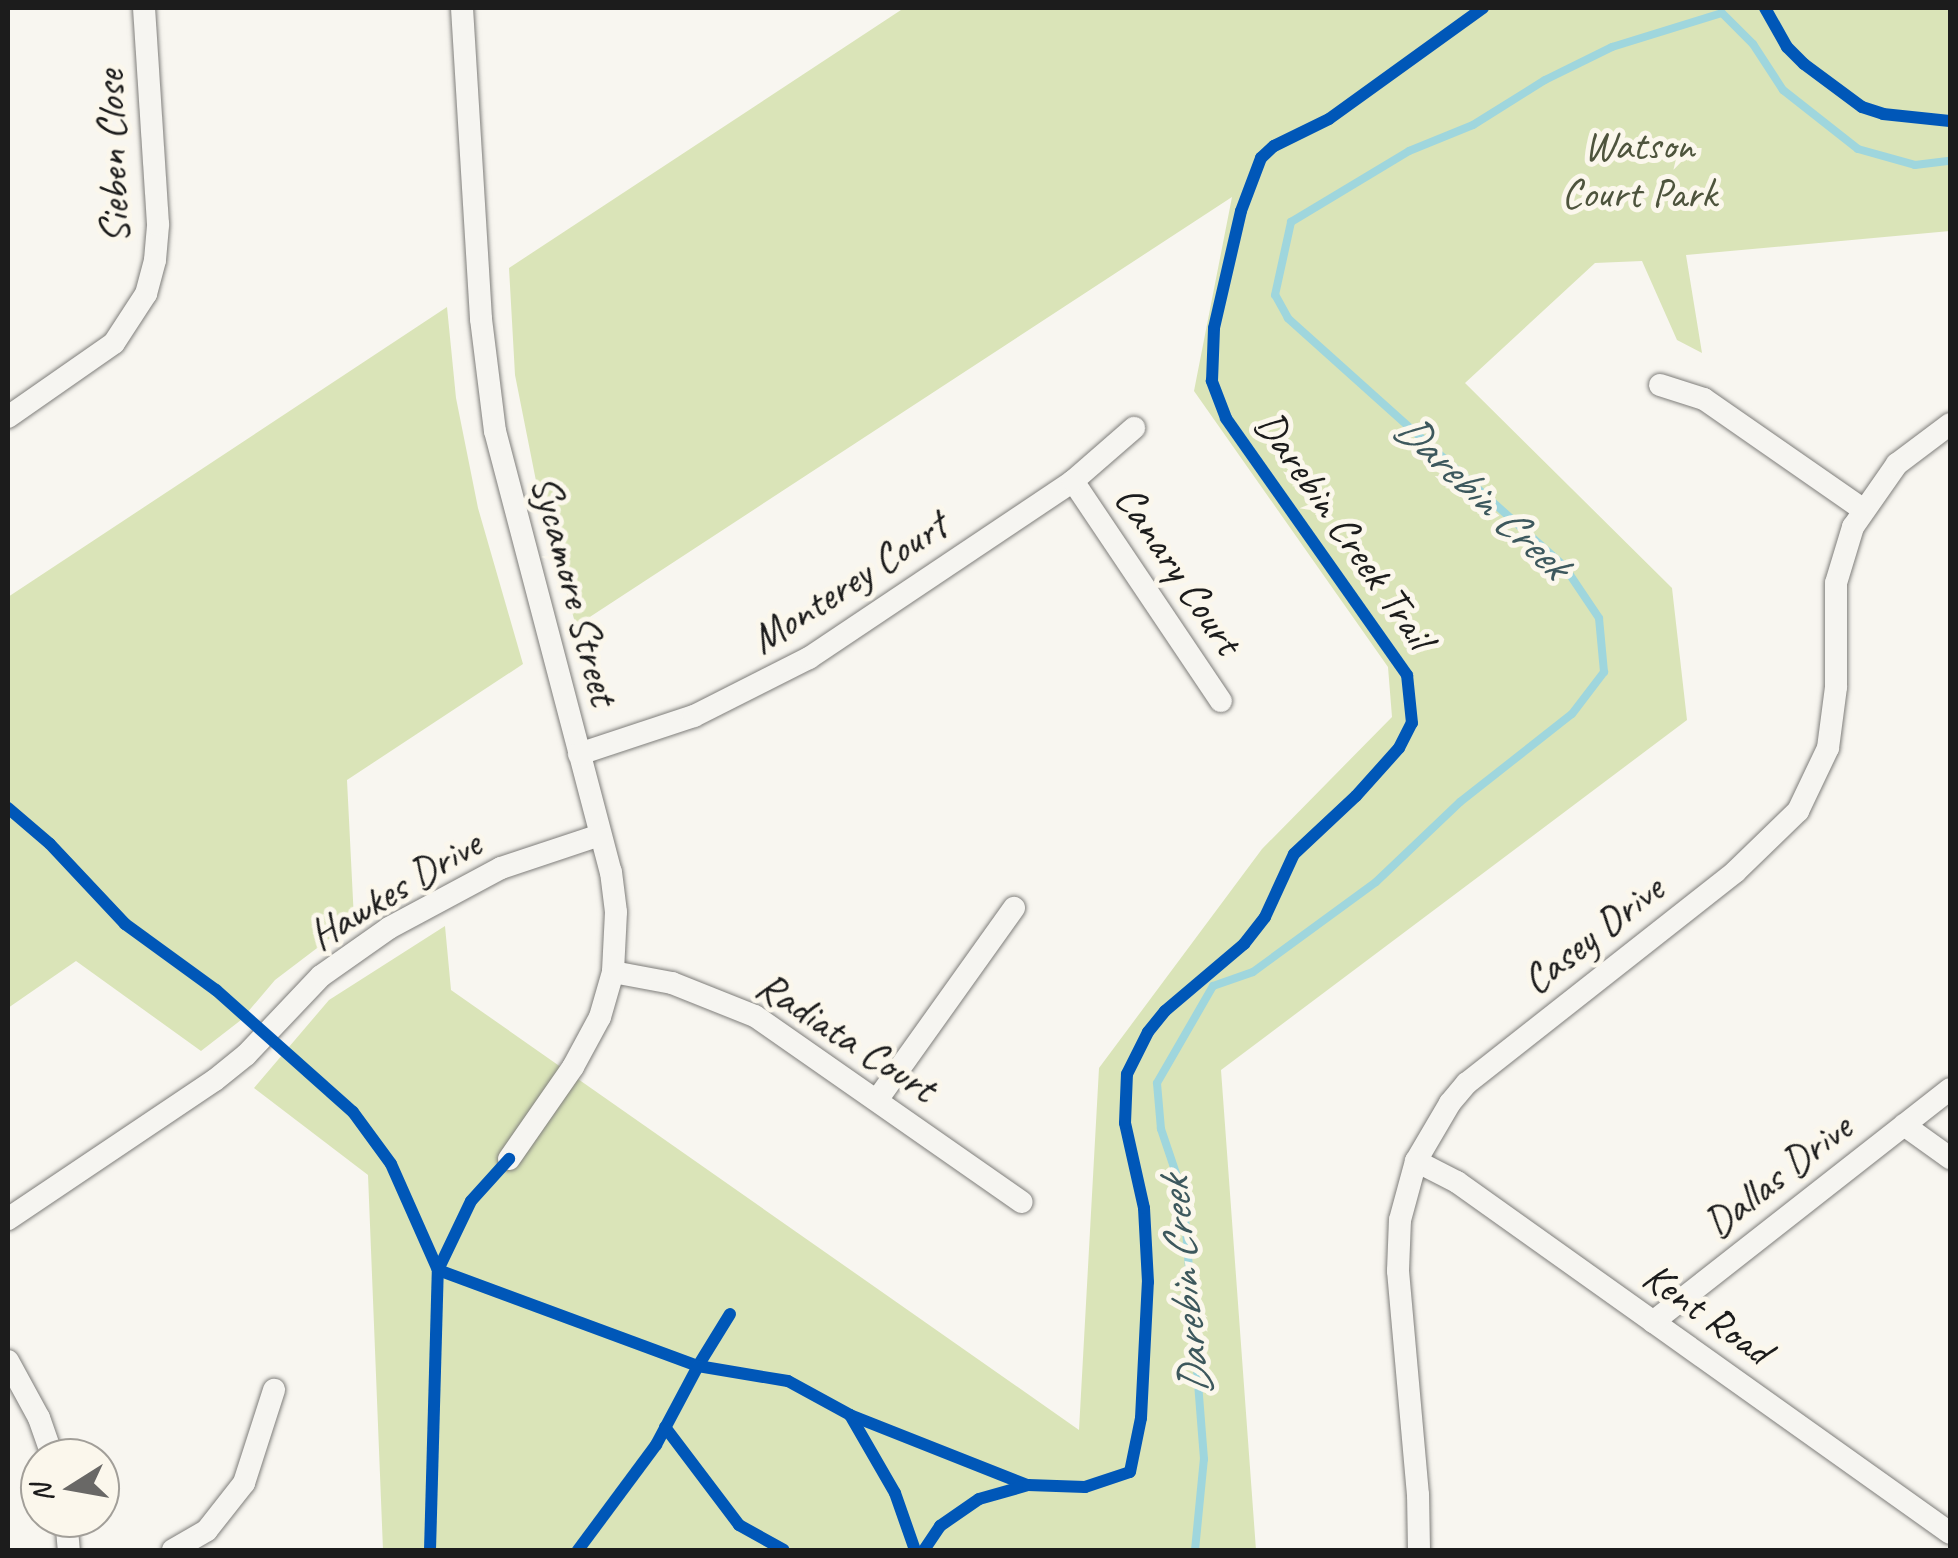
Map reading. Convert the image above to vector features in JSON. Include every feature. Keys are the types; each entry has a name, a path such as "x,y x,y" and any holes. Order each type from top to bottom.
{"street":[{"name":"Sieben Close","path":"8,417 106,350 132,322 146,294 155,260 158,224 144,8"},
{"name":"Sycamore Street","path":"462,8 481,319 492,413 514,516 600,835 616,912 613,972 589,1041 509,1159"},
{"path":"1660,385 1704,400 1862,509"},
{"name":"Casey Drive","path":"1419,1548 1398,1260 1403,1205 1416,1160 1450,1103 1467,1083 1736,872 1798,810 1828,748 1836,687 1836,583 1843,552 1862,509 1896,464 1950,424"},
{"name":"Monterey Court","path":"579,754 694,716 809,658 1073,481 1134,428"},
{"name":"Canary Court","path":"1073,481 1221,701"},
{"name":"Hawkes Drive","path":"8,1219 215,1080 246,1055 321,976 389,928 501,868 600,835"},
{"path":"877,1100 1014,908"},
{"name":"Radiata Court","path":"613,972 672,983 755,1016 1022,1202"},
{"name":"Dallas Drive","path":"1653,1322 1950,1089"},
{"path":"1904,1125 1950,1158"},
{"name":"Kent Road","path":"1416,1160 1457,1182 1950,1533"},
{"path":"8,1361 46,1438"},
{"path":"174,1550 206,1530 244,1484 257,1456 274,1390"},
{"path":"1419,1548 1444,1550"}],"green space":[{"name":"Watson Court Park","path":"904,8 1950,8 1950,231 1686,255 1702,353 1677,340 1642,261 1595,263 1465,383 1672,588 1687,720 1221,1070 1256,1550 383,1550 368,1175 254,1088 329,1000 445,926 451,990 1079,1430 1099,1068 1262,849 1392,717 1388,667 1194,391 1232,197 576,626 538,491 515,375 509,268"},
{"path":"447,307 456,398 478,508 523,664 347,780 354,920 275,980 241,1020 201,1051 76,961 8,1008 8,597"}],"waterway":[{"name":"Darebin Creek","path":"1195,1550 1204,1459 1183,1194 1161,1129 1157,1083 1213,986 1253,972 1376,882 1460,802 1572,714 1604,672 1599,618 1564,566 1288,318 1275,295 1291,222 1409,151 1473,125 1545,80 1612,47 1722,13 1753,44 1783,90 1858,149 1915,165 1950,161"}],"cycle path":[{"name":"Darebin Creek Trail","path":"924,1550 940,1526 979,1499 1028,1485 1085,1487 1130,1472 1141,1418 1148,1282 1144,1208 1125,1123 1127,1074 1148,1032 1165,1011 1244,944 1265,917 1294,854 1356,796 1399,748 1412,723 1407,675 1226,418 1212,381 1214,328 1241,211 1261,158 1274,146 1329,119 1483,8"},
{"path":"1765,8 1787,47 1862,107 1883,114 1950,121"},
{"path":"8,808 50,844 125,924 216,990 353,1112 391,1164 438,1270 471,1201 509,1159"},
{"path":"430,1550 438,1270 698,1366 656,1445 578,1550"},
{"path":"730,1314 698,1366 788,1381 850,1415 895,1493 915,1550"},
{"path":"850,1415 1027,1485"},
{"path":"665,1427 739,1525 784,1550"}]}
